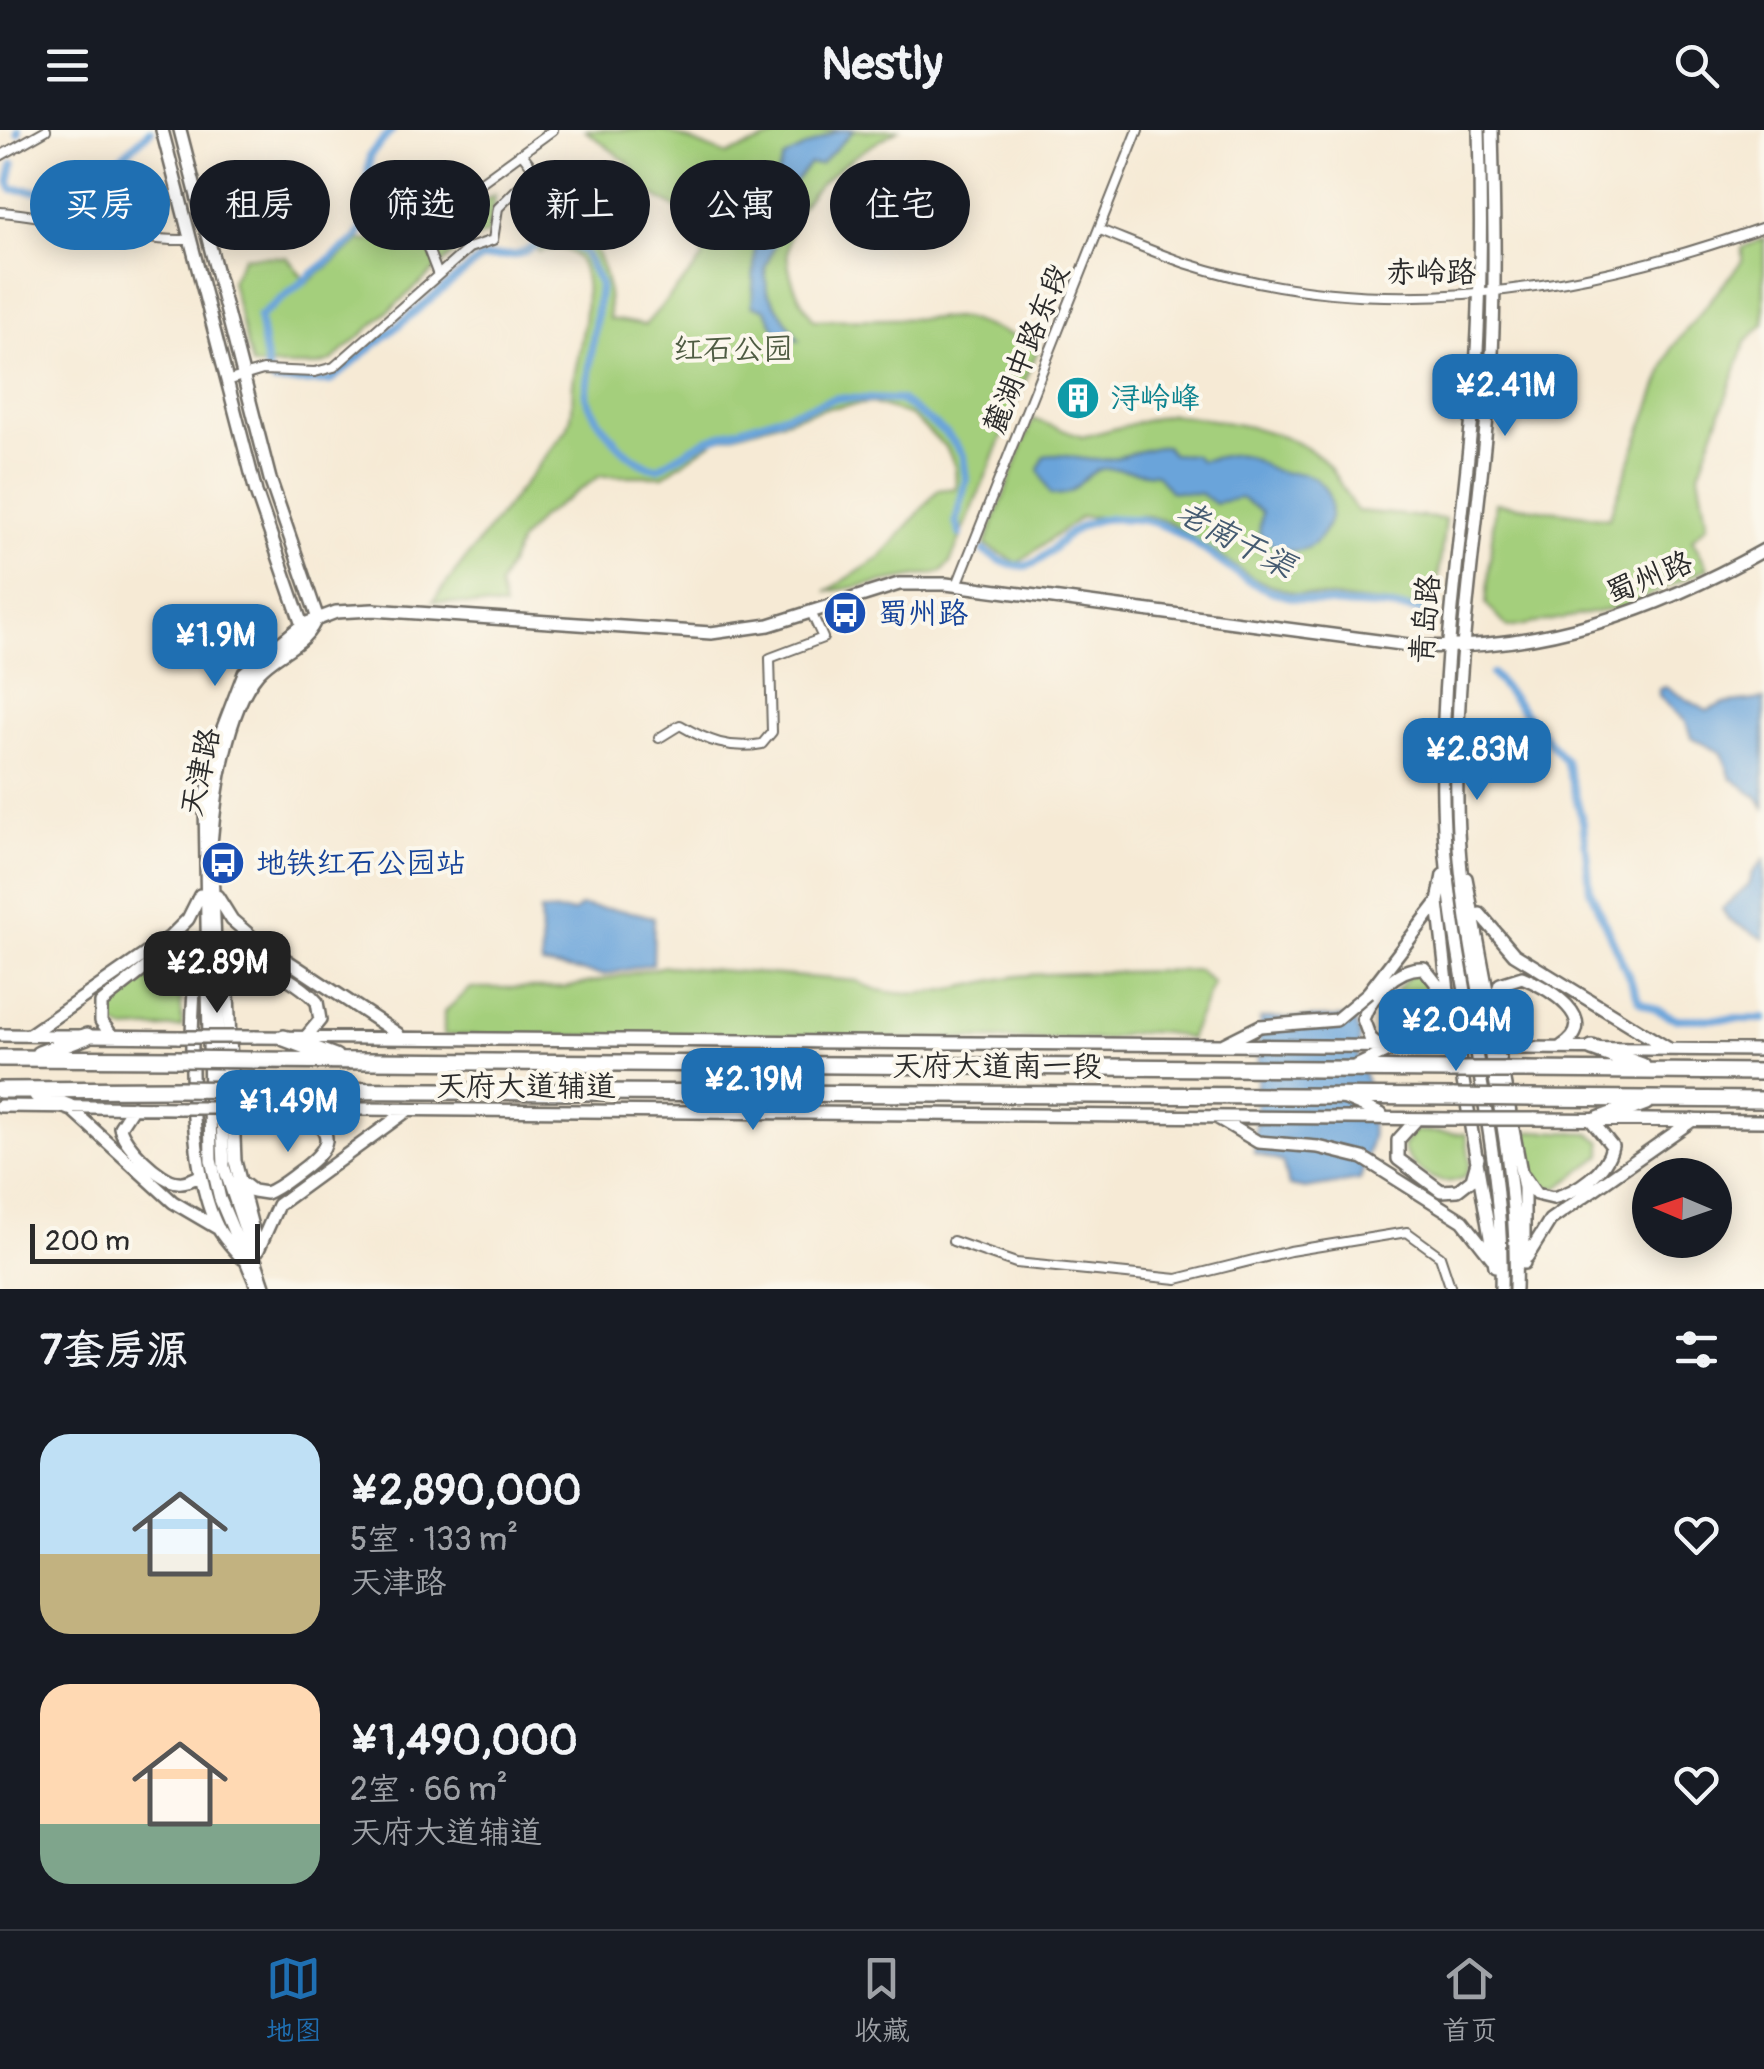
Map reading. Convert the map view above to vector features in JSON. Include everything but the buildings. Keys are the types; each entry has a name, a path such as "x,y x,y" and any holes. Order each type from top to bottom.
{"highway":[{"path":"29,1058 87,1036"},
{"path":"284,1038 343,1060"},
{"path":"1592,1048 1655,1071 1764,1072"},
{"name":"天府大道南一段","path":"0,1058 1350,1069 1371,1055 1451,1070 1655,1071"},
{"name":"天府大道南一段","path":"1,1101 24,1090 179,1089 1252,1095 1339,1097 1375,1109 1454,1097 1655,1099"},
{"path":"24,1090 69,1107"},
{"path":"304,1109 343,1092"},
{"path":"1595,1120 1655,1099 1764,1100"}],"street":[{"path":"0,156 46,130"},
{"path":"162,130 256,492 302,625"},
{"path":"180,130 270,480 318,616"},
{"path":"490,178 553,130"},
{"name":"麓湖中路东段","path":"957,585 1138,130"},
{"name":"青岛路","path":"1479,130 1490,374 1457,747 1460,860 1512,1204 1508,1288"},
{"name":"青岛路","path":"1492,130 1486,294 1446,647 1442,747 1445,861 1508,1288"},
{"path":"226,381 267,370 315,372 334,367 468,248 493,240 498,208 535,171 523,155"},
{"path":"0,212 44,216 122,234 189,240"},
{"name":"赤岭路","path":"1100,230 1186,263 1308,289 1386,296 1486,294 1648,263 1764,226"},
{"path":"428,250 438,275"},
{"name":"蜀州路","path":"302,625 318,616 373,610 711,633 754,628 899,584 957,585 1446,647 1561,633 1621,618 1673,598 1764,550"},
{"path":"659,738 680,725 704,740 744,748 762,744 772,732 770,658 823,638 811,612"},
{"name":"天津路","path":"266,1289 220,1199 211,1160 204,905 214,806 240,708 253,678 312,633 318,616"},
{"name":"天津路","path":"258,1289 256,1269 224,1167 216,933 208,886 205,802 232,702 253,663 302,625"},
{"path":"1460,860 1474,903 1521,1172 1527,1240 1524,1263"},
{"path":"1445,861 1438,902 1449,1000 1479,1154 1494,1262"},
{"path":"29,1035 170,937 188,919 208,886 232,920 253,938 388,1031 412,1038"},
{"path":"1221,1045 1260,1026 1336,1020 1368,992 1438,902"},
{"path":"1474,903 1493,935 1514,954 1669,1049"},
{"path":"204,905 194,980 196,1125 201,1175 219,1229"},
{"path":"216,933 228,993 237,1178 258,1250"},
{"path":"112,1036 102,1021 101,1003 152,964 175,963 194,980"},
{"path":"228,993 247,964 263,966 317,1002 320,1020 305,1038"},
{"path":"1449,1000 1433,974 1424,968 1405,969 1367,1009 1363,1019 1371,1055 1398,1047 1764,1050"},
{"path":"1492,1010 1496,991 1507,979 1530,980 1570,1006 1577,1018 1572,1040 1560,1048"},
{"name":"天府大道辅道","path":"0,1035 1221,1045 1371,1055"},
{"name":"天府大道辅道","path":"1,1101 69,1107 1253,1117 1375,1109"},
{"path":"69,1107 174,1202 219,1229 256,1269"},
{"path":"133,1107 120,1127 124,1139 166,1179 176,1182 201,1175"},
{"path":"237,1178 252,1192 266,1193 320,1156 326,1134 323,1124 304,1109"},
{"path":"1375,1109 1392,1119 1764,1121"},
{"path":"256,1269 258,1250 278,1205 408,1110"},
{"path":"1215,1116 1258,1142 1339,1150 1382,1169 1463,1222 1494,1262 1508,1288 1550,1220 1693,1120"},
{"path":"1417,1119 1398,1140 1398,1159 1432,1186 1450,1192 1465,1186 1472,1179 1479,1154"},
{"path":"1521,1172 1536,1194 1553,1198 1601,1170 1609,1162 1612,1146 1595,1120"},
{"path":"953,1241 1016,1263 1177,1279 1290,1250 1407,1232 1440,1256 1452,1289"}],"green space":[{"name":"红石公园","path":"585,130 663,130 726,155 792,130 898,130 850,160 830,160 830,176 810,196 810,160 670,160 670,205 650,193 650,160 624,160"},
{"path":"495,195 490,227 490,198"},
{"path":"1764,238 1764,324 1746,342 1699,473 1708,524 1692,539 1708,568 1625,607 1508,628 1486,604 1495,503 1609,518 1672,348 1742,261 1742,248"},
{"path":"350,249 458,250 332,361 315,366 252,366 231,281 244,256 287,257 307,283"},
{"name":"红石公园","path":"563,250 594,250 606,281 609,319 645,325 703,259 702,250 788,250 795,287 814,320 963,318 1040,345 950,563 942,572 826,592 881,557 938,490 956,488 955,466 946,447 911,416 872,403 826,408 715,440 663,476 600,476 541,517 520,541 499,586 504,608 433,601 570,421 586,292 575,256"},
{"path":"1171,414 1250,427 1307,448 1327,464 1357,511 1445,519 1435,609 1296,594 1254,579 1169,522 1148,516 1081,517 1018,563 985,545 1033,419 1082,437"},
{"path":"666,966 857,981 877,990 898,993 942,991 1029,975 1071,973 1198,970 1213,983 1189,1039 1148,1032 1106,1040 444,1035 444,1012 471,988 564,988"},
{"path":"157,970 170,970 180,980 182,1027 124,1030 111,1024 109,1015 116,999"},
{"path":"1410,975 1422,975 1434,986 1439,1017 1401,1018 1396,1011 1405,1000 1396,991"},
{"path":"1413,1131 1466,1134 1470,1162 1466,1175 1448,1181 1420,1171 1403,1147"},
{"path":"1588,1133 1602,1142 1602,1155 1558,1188 1540,1188 1531,1176 1523,1134"}],"water":[{"path":"838,130 854,130 821,164 784,158"},
{"path":"755,250 773,250 765,268 767,292 799,340 779,337 765,309 752,306"},
{"path":"1165,446 1172,454 1194,455 1200,461 1239,455 1279,472 1312,477 1325,489 1330,505 1329,521 1322,535 1310,546 1295,551 1277,547 1259,533 1262,512 1241,498 1214,503 1201,494 1170,491 1156,474 1098,470 1072,491 1059,495 1050,494 1039,470 1044,456 1101,460"},
{"path":"1666,687 1707,711 1722,704 1764,699 1764,808 1757,796 1731,778 1722,753 1691,737 1686,722 1659,696 1659,689"},
{"path":"1764,860 1764,939 1728,919 1722,909 1749,885 1752,874"},
{"path":"581,906 654,918 653,964 603,975 542,965 540,911 574,912"},
{"path":"1353,1017 1360,1036 1358,1058 1369,1088 1372,1138 1360,1180 1305,1189 1289,1186 1282,1162 1254,1153 1260,1018"}],"waterway":[{"name":"老南干渠","path":"392,130 370,155 362,229 357,238 259,317 268,374 275,382 330,381 481,258 517,255 546,241 564,240 584,252 600,285 586,397 597,418 625,451 658,468 706,440 836,398 900,400 947,434 963,455 966,479 956,522 960,534"},
{"name":"老南干渠","path":"13,164 9,182 12,189 81,194 150,131"},
{"name":"老南干渠","path":"984,551 1004,562 1032,564 1077,528 1094,521 1148,521 1178,533 1267,589 1311,601 1425,612"},
{"name":"老南干渠","path":"1492,674 1566,762 1583,822 1590,890 1640,1002 1677,1019 1764,1019"}],"place":[{"name":"浔岭峰","path":"1078,398"},
{"name":"蜀州路","path":"845,613"},
{"name":"地铁红石公园站","path":"223,863"}]}
